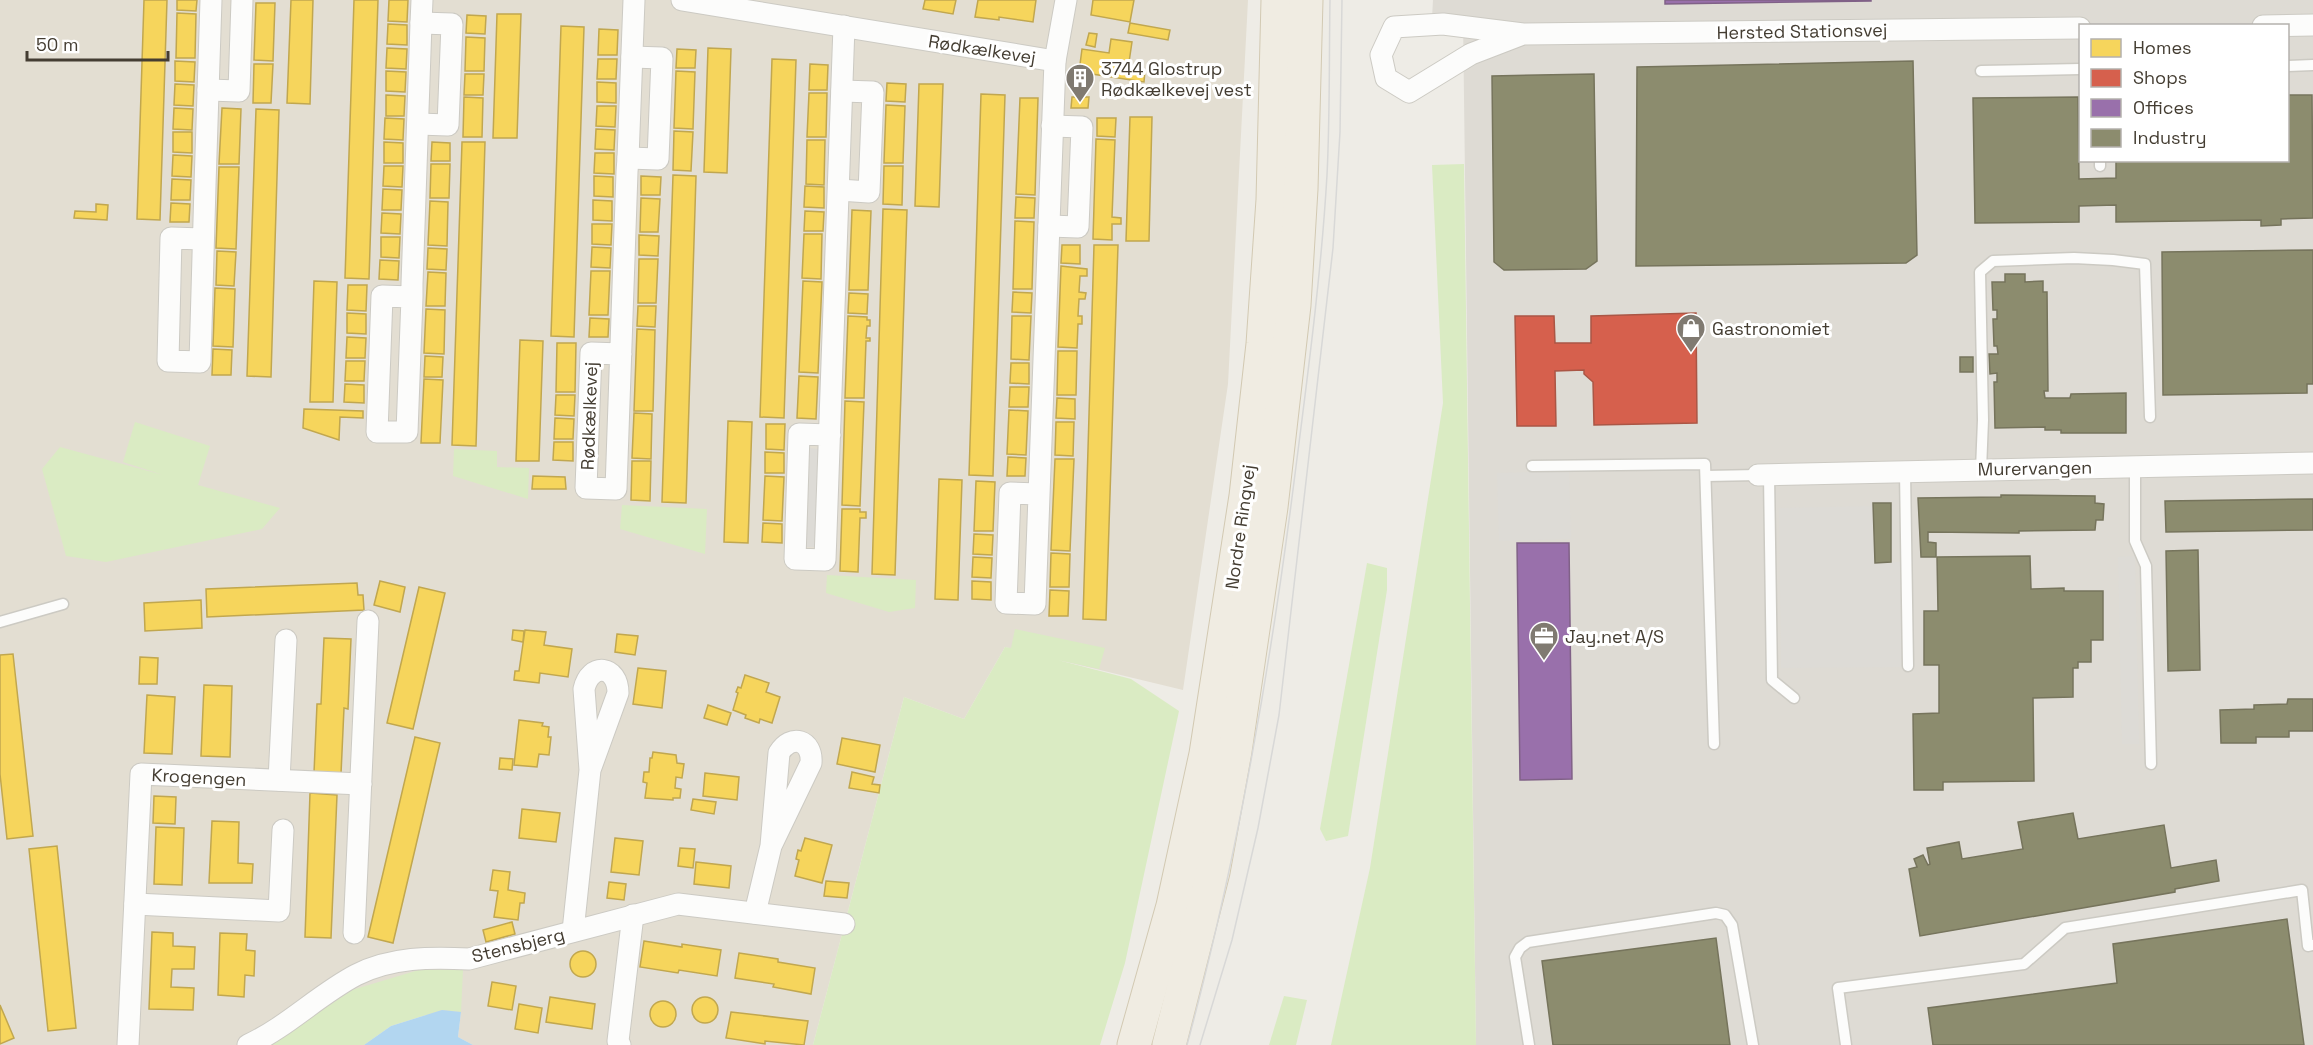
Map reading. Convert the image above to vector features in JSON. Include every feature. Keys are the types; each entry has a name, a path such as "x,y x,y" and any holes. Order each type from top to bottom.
{"main road":[{"name":"Nordre Ringvej","path":"1134,1045 1173,906 1206,754 1246,495 1263,344 1273,200 1278,0"},
{"name":"Nordre Ringvej","path":"1169,1045 1217,850 1235,751 1271,507 1294,305 1301,189 1306,0"}],"street":[{"path":"203,239 171,238 168,361 200,362 211,0"},
{"path":"208,90 239,91 242,0"},
{"path":"412,297 382,296 377,432 407,432 412,297 422,0"},
{"name":"Rødkælkevej","path":"621,354 591,353 586,488 616,489 621,354 628,158 634,0"},
{"name":"Rødkælkevej","path":"682,0 1055,60 1035,604 1006,603 1010,493 1039,494"},
{"path":"1055,60 1066,0"},
{"path":"418,124 448,125 452,24 421,22"},
{"name":"Hersted Stationsvej","path":"1522,34 1471,54 1409,92 1386,78 1381,55 1394,27 1443,24 1522,34 2079,28"},
{"path":"2289,25 2313,25"},
{"path":"830,435 799,434 795,559 825,560 830,435 844,26"},
{"path":"628,158 658,159 662,58 632,57"},
{"path":"838,190 869,192 872,126 873,92 842,91"},
{"path":"1048,226 1078,227 1082,127 1052,126"},
{"name":"Murervangen","path":"1763,475 2313,463"},
{"path":"354,933 368,621"},
{"path":"279,780 286,640"},
{"name":"Stensbjerg","path":"573,931 590,770"},
{"name":"Krogengen","path":"128,1045 141,774 361,784"},
{"path":"135,904 279,911 283,831"},
{"path":"754,913 771,846"},
{"name":"Stensbjerg","path":"248,1045 265,1037 357,975 386,964 436,957 469,959 678,904 844,924"},
{"path":"620,1045 618,1041 633,915"}],"lane":[{"path":"2289,66 2313,65"},
{"path":"1981,71 2079,69"},
{"path":"1981,470 1983,420 1980,272 1994,261 2074,258 2145,264 2150,417"},
{"path":"1532,466 1706,464 1714,744"},
{"path":"2135,466 2135,541 2146,566 2151,764"},
{"path":"1905,471 1908,666"},
{"path":"1706,476 1763,475 1772,680 1794,698"},
{"path":"0,622 63,604"},
{"path":"1846,1045 1838,988 2024,964 2065,927 2302,890 2308,946 2313,945"},
{"path":"1528,1045 1515,957 1520,948 1528,942 1716,913 1725,915 1732,925 1753,1045"}],"shaded area":[{"path":"0,0 1248,0 1228,384 1183,690 1005,647 964,719 904,697 813,1045 473,1045 458,1037 461,1012 301,1026 270,1045 0,1045"},
{"path":"1433,0 2313,0 2313,1045 1476,1045 1463,18 1432,18"},
{"path":"807,448 821,449 818,547 804,547"},
{"path":"1569,471 1571,539 1499,541 1497,473"},
{"path":"1874,506 1875,562 1901,562 1902,667 1781,668 1779,508"},
{"path":"2135,556 2139,744 2122,744 2118,557"}],"green space":[{"path":"1464,164 1476,1045 1331,1045 1370,868 1443,403 1432,165"},
{"path":"135,422 210,446 198,485 280,508 262,529 106,562 66,556 42,469 60,447 163,475 123,462"},
{"path":"454,449 497,451 497,467 529,468 528,499 453,476"},
{"path":"622,505 707,509 705,554 620,529"},
{"path":"1367,563 1387,568 1387,590 1348,836 1326,841 1320,829"},
{"path":"827,575 916,580 915,608 889,612 826,593"},
{"path":"1015,629 1105,648 1099,669 1058,660 1131,679 1179,711 1125,963 1100,1045 813,1045 904,697 964,719 1005,647 1011,648"},
{"path":"422,969 463,970 461,1012 442,1010 391,1026 364,1045 270,1045 352,990"},
{"path":"1284,996 1307,1000 1296,1045 1269,1045"}],"water":[{"path":"442,1010 461,1012 458,1037 473,1045 364,1045 391,1026"}],"building: Homes":[{"path":"144,0 167,0 160,220 137,219"},
{"path":"177,0 197,0 196,11 177,10"},
{"path":"291,0 313,0 310,104 287,103"},
{"path":"354,0 378,0 369,279 345,278"},
{"path":"389,0 408,0 407,22 388,21"},
{"path":"925,0 956,0 953,14 923,9"},
{"path":"978,0 1036,0 1033,22 999,17 999,20 975,17"},
{"path":"1093,0 1134,0 1130,22 1091,15"},
{"path":"256,3 275,3 273,61 254,60"},
{"path":"177,13 196,14 195,58 176,58"},
{"path":"497,14 521,14 517,138 493,138"},
{"path":"467,15 486,16 485,34 466,33"},
{"path":"1130,23 1170,30 1168,40 1128,33"},
{"path":"388,24 407,25 407,45 387,44"},
{"path":"561,26 584,27 574,337 551,336"},
{"path":"599,29 618,30 617,55 598,55"},
{"path":"1089,33 1097,34 1095,47 1086,45"},
{"path":"466,37 485,38 484,71 465,71"},
{"path":"1111,39 1132,42 1128,69 1145,71 1144,82 1079,72 1082,49 1109,53"},
{"path":"387,48 407,49 406,69 386,68"},
{"path":"708,48 731,49 727,173 704,172"},
{"path":"677,49 696,50 695,68 676,68"},
{"path":"598,59 617,59 616,79 597,79"},
{"path":"772,59 796,60 784,418 760,417"},
{"path":"175,61 195,62 194,82 175,81"},
{"path":"254,64 273,64 271,103 253,103"},
{"path":"810,64 828,65 827,90 809,90"},
{"path":"386,71 406,72 405,92 386,91"},
{"path":"676,71 695,72 693,129 674,128"},
{"path":"465,74 484,74 483,95 464,95"},
{"path":"597,82 616,83 616,103 597,102"},
{"path":"887,83 906,84 905,102 886,101"},
{"path":"175,84 194,85 193,106 174,105"},
{"path":"919,84 943,84 939,207 915,206"},
{"path":"809,93 827,93 826,137 807,137"},
{"path":"981,94 1005,95 993,476 969,475"},
{"path":"386,95 405,96 404,116 386,116"},
{"path":"464,97 483,98 482,137 463,137"},
{"name":"3744 Glostrup Rødkælkevej vest","path":"1072,97 1089,97 1088,108 1071,108"},
{"path":"1020,98 1038,98 1035,195 1016,194"},
{"path":"886,105 905,106 903,163 884,163"},
{"path":"597,106 616,106 615,127 596,126"},
{"path":"174,108 193,109 192,130 173,129"},
{"path":"222,108 241,109 239,164 219,164"},
{"path":"256,109 279,110 271,377 247,376"},
{"path":"1130,117 1152,117 1149,241 1126,241"},
{"path":"385,118 404,119 403,140 384,139"},
{"path":"1097,118 1116,118 1115,137 1097,136"},
{"path":"596,129 615,130 614,150 595,149"},
{"path":"674,131 693,132 691,171 673,170"},
{"path":"173,132 192,132 192,153 173,152"},
{"path":"1096,139 1115,140 1112,217 1121,218 1121,224 1112,224 1112,240 1093,239"},
{"path":"807,140 825,140 824,185 806,184"},
{"path":"384,142 403,143 403,163 384,163"},
{"path":"432,142 450,143 450,161 431,161"},
{"path":"462,142 485,142 476,446 452,445"},
{"path":"595,153 614,153 614,174 594,173"},
{"path":"173,155 192,156 191,177 172,176"},
{"path":"431,164 450,164 449,198 430,198"},
{"path":"384,166 403,166 402,187 383,186"},
{"path":"884,166 903,166 902,205 883,204"},
{"path":"219,167 239,167 236,249 216,248"},
{"path":"673,175 696,176 686,503 662,502"},
{"path":"594,176 613,177 613,197 594,196"},
{"path":"641,176 661,177 660,195 641,195"},
{"path":"172,179 191,180 190,200 171,200"},
{"path":"805,186 824,187 824,208 804,207"},
{"path":"383,189 402,190 401,210 382,210"},
{"path":"1016,197 1035,198 1034,218 1015,218"},
{"path":"641,198 660,199 658,232 640,232"},
{"path":"593,200 612,201 612,221 593,220"},
{"path":"430,201 448,202 447,246 428,245"},
{"path":"171,203 190,204 189,222 170,222"},
{"path":"96,204 108,205 107,220 74,218 75,211 96,212"},
{"path":"883,209 907,210 895,575 872,574"},
{"path":"852,210 871,211 868,290 849,290"},
{"path":"805,211 824,212 823,231 804,231"},
{"path":"382,213 401,214 400,234 381,233"},
{"path":"1015,221 1034,222 1032,289 1013,289"},
{"path":"592,224 612,224 611,245 592,244"},
{"path":"804,234 822,234 821,279 802,278"},
{"path":"639,235 659,236 658,256 639,255"},
{"path":"381,237 400,237 399,258 381,257"},
{"path":"1062,245 1080,245 1080,264 1061,263"},
{"path":"1094,245 1118,245 1106,620 1083,619"},
{"path":"592,247 611,248 610,268 591,267"},
{"path":"428,248 447,249 446,270 427,269"},
{"path":"217,251 236,252 234,286 216,285"},
{"path":"639,259 658,259 656,303 638,303"},
{"path":"380,260 399,261 398,280 379,279"},
{"path":"1061,266 1087,269 1087,276 1080,276 1079,292 1086,293 1085,299 1079,299 1078,316 1082,316 1082,324 1078,324 1077,348 1058,347"},
{"path":"591,271 610,271 608,315 589,315"},
{"path":"428,272 446,273 445,306 426,306"},
{"path":"314,281 337,282 333,402 310,402"},
{"path":"803,281 822,282 818,373 799,372"},
{"path":"348,285 367,285 366,311 347,310"},
{"path":"215,288 235,289 233,347 213,346"},
{"path":"1013,292 1032,293 1031,313 1012,312"},
{"path":"849,293 868,294 867,314 848,313"},
{"path":"638,306 656,306 655,327 637,326"},
{"path":"426,309 445,310 444,354 424,353"},
{"path":"347,313 366,314 366,334 347,333"},
{"path":"848,316 867,317 867,320 870,320 866,338 870,338 870,341 866,341 864,398 845,398"},
{"path":"1012,316 1031,316 1029,360 1011,359"},
{"path":"590,318 609,319 608,337 589,337"},
{"path":"637,329 655,330 653,411 634,411"},
{"path":"347,337 366,338 365,358 346,358"},
{"path":"520,340 543,341 539,461 516,461"},
{"path":"557,343 576,343 575,392 556,392"},
{"path":"213,349 232,350 231,375 212,375"},
{"path":"1058,351 1077,351 1076,395 1057,395"},
{"path":"425,356 443,357 442,377 424,377"},
{"path":"346,361 365,361 364,381 345,381"},
{"path":"1011,363 1029,363 1029,384 1010,383"},
{"path":"799,376 818,377 816,419 797,418"},
{"path":"424,379 443,380 440,443 421,443"},
{"path":"345,384 364,385 364,403 344,402"},
{"path":"1010,387 1029,387 1028,407 1009,407"},
{"path":"556,395 575,395 574,416 555,415"},
{"path":"1057,398 1075,399 1075,419 1056,418"},
{"path":"845,401 864,402 860,506 842,505"},
{"path":"304,409 363,411 363,418 340,417 339,440 303,428"},
{"path":"1009,410 1028,411 1026,455 1007,454"},
{"path":"634,413 652,414 651,459 632,458"},
{"path":"555,418 574,419 573,439 554,439"},
{"path":"728,421 752,422 748,543 724,542"},
{"path":"1056,422 1074,422 1073,456 1055,455"},
{"path":"766,424 785,424 784,450 766,449"},
{"path":"554,442 573,442 573,461 553,460"},
{"path":"765,452 784,453 784,473 765,473"},
{"path":"1008,457 1026,458 1025,476 1007,476"},
{"path":"1055,459 1074,459 1070,551 1051,550"},
{"path":"632,461 651,461 650,501 631,500"},
{"path":"533,476 565,477 566,489 532,489"},
{"path":"765,476 784,477 782,521 763,520"},
{"path":"939,479 962,480 958,600 935,599"},
{"path":"976,481 995,482 993,531 974,531"},
{"path":"842,509 860,509 860,512 866,512 866,518 860,518 858,572 840,571"},
{"path":"763,523 782,524 782,543 762,542"},
{"path":"974,534 993,535 992,555 973,554"},
{"path":"1051,553 1070,554 1069,587 1050,587"},
{"path":"973,557 992,558 991,578 972,577"},
{"path":"380,581 405,587 400,612 374,605"},
{"path":"972,581 991,582 991,600 972,599"},
{"path":"357,583 358,595 363,595 364,610 207,617 206,589"},
{"path":"419,587 445,593 413,729 387,723"},
{"path":"1050,590 1069,591 1068,616 1049,616"},
{"path":"201,600 202,628 145,631 144,603"},
{"path":"513,630 524,631 523,642 512,640"},
{"path":"525,630 546,632 544,645 572,649 568,677 540,673 539,683 514,680 515,671 519,671"},
{"path":"617,634 638,636 635,655 615,652"},
{"path":"324,638 351,639 348,709 344,708 341,774 314,773 317,704 321,704"},
{"path":"13,654 33,836 7,839 0,774 0,655"},
{"path":"140,657 158,658 157,684 139,684"},
{"path":"638,668 666,671 662,708 633,704"},
{"path":"745,675 769,683 766,692 780,697 772,723 760,719 759,723 733,710 738,693 736,692 738,687 741,688"},
{"path":"204,685 232,686 230,757 201,756"},
{"path":"147,695 175,697 172,754 144,753"},
{"path":"708,705 731,713 727,725 704,718"},
{"path":"519,720 543,723 542,726 549,727 548,737 551,737 549,755 539,754 537,767 514,765"},
{"path":"415,737 440,743 393,943 368,937"},
{"path":"842,738 880,745 875,772 837,764"},
{"path":"653,752 676,755 677,763 684,764 682,778 676,777 675,788 681,789 680,798 673,798 673,800 645,798 647,783 643,782 644,772 649,772"},
{"path":"500,758 513,759 512,770 499,769"},
{"path":"852,772 874,777 872,784 880,785 879,793 849,788"},
{"path":"705,773 739,777 737,800 703,796"},
{"path":"310,793 337,795 331,938 305,937"},
{"path":"154,796 176,797 175,824 153,823"},
{"path":"693,799 716,802 714,814 691,810"},
{"path":"522,809 560,813 556,842 519,838"},
{"path":"212,821 239,822 238,863 253,864 252,883 209,883"},
{"path":"156,827 184,828 182,885 154,884"},
{"path":"615,838 643,841 639,875 611,872"},
{"path":"805,838 832,845 822,883 795,876 799,860 796,859 798,850 801,851"},
{"path":"57,846 76,1028 48,1031 29,849"},
{"path":"680,848 695,849 693,868 678,866"},
{"path":"696,862 731,866 729,888 694,884"},
{"path":"493,870 510,872 508,890 525,893 524,903 520,903 518,920 494,917 498,891 490,890"},
{"path":"826,881 849,883 847,898 824,896"},
{"path":"609,882 626,884 624,900 607,898"},
{"path":"512,922 515,934 486,942 483,930"},
{"path":"152,932 173,933 173,946 195,947 194,969 172,969 171,987 194,988 193,1010 149,1009"},
{"path":"220,933 247,934 246,950 255,951 254,976 245,975 244,997 218,995"},
{"path":"644,941 721,950 717,976 640,967"},
{"path":"583,951 592,955 596,964 592,973 583,977 574,973 570,964 574,955"},
{"path":"739,953 815,968 811,994 773,987 774,984 735,978"},
{"path":"492,982 516,986 512,1010 488,1006"},
{"path":"550,997 595,1004 592,1029 546,1022"},
{"path":"705,997 714,1001 718,1010 714,1019 705,1023 696,1019 692,1010 696,1001"},
{"path":"663,1001 672,1005 676,1014 672,1023 663,1027 654,1023 650,1014 654,1005"},
{"path":"519,1004 542,1008 538,1033 515,1029"},
{"path":"0,1005 14,1038 0,1044"},
{"path":"731,1012 808,1021 804,1045 765,1041 765,1044 726,1038"}],"building: Shops":[{"path":"1696,313 1697,423 1594,425 1593,382 1584,374 1584,370 1555,371 1556,426 1517,426 1515,316 1554,316 1555,343 1591,343 1591,316"}],"building: Offices":[{"path":"1665,0 1871,0 1871,1 1665,4"},
{"name":"Jay.net A/S","path":"1517,543 1569,543 1572,779 1520,780"}],"building: Industry":[{"path":"1913,61 1917,255 1906,263 1636,266 1637,67"},
{"path":"1594,74 1597,261 1586,269 1504,270 1494,262 1492,76"},
{"path":"2289,95 2312,95 2313,218 2281,219 2281,225 2261,226 2261,220 2116,222 2116,205 2079,206 2079,222 1975,223 1973,98 2078,97 2079,179 2116,178 2116,162 2289,162"},
{"path":"2313,250 2313,384 2307,384 2307,393 2163,395 2162,252"},
{"path":"2005,274 2025,274 2025,282 2043,281 2043,292 2047,292 2048,391 2044,391 2045,398 2070,398 2071,394 2126,393 2126,433 2061,433 2061,430 2045,430 2045,427 1995,428 1994,382 1997,382 1997,373 1990,374 1989,354 1998,354 1997,346 1994,346 1993,319 1997,319 1997,310 1993,310 1992,282 2005,282"},
{"path":"1960,357 1973,357 1973,372 1960,372"},
{"path":"2001,495 2095,496 2095,503 2104,504 2103,520 2096,520 2095,530 2019,531 2019,533 1928,532 1928,542 1936,543 1936,557 1921,557 1918,498 2001,497"},
{"path":"2313,499 2313,530 2166,532 2165,501"},
{"path":"1873,503 1891,503 1891,562 1875,563"},
{"path":"2198,550 2200,670 2168,671 2166,551"},
{"path":"2030,556 2031,589 2064,588 2064,591 2103,591 2103,640 2091,640 2091,662 2078,662 2078,668 2073,668 2073,697 2033,698 2034,781 1943,782 1943,790 1914,790 1913,714 1939,713 1939,665 1924,665 1924,611 1938,611 1937,557"},
{"path":"2288,699 2313,699 2313,731 2289,731 2289,737 2256,737 2256,743 2221,743 2220,710 2254,709 2254,705 2287,704"},
{"path":"2073,813 2078,839 2164,825 2171,868 2216,860 2219,881 2175,889 2175,892 1920,936 1909,869 1917,867 1914,859 1923,855 1928,865 1930,864 1927,848 1959,842 1962,859 2023,849 2018,822"},
{"path":"2287,919 2304,1045 1933,1045 1928,1008 2117,983 2113,944"},
{"path":"1716,938 1730,1045 1553,1045 1542,961"}],"tram line":[{"path":"1187,1045 1236,836 1263,695 1285,553 1321,252 1329,131 1330,0"},
{"path":"1200,1045 1232,940 1258,828 1279,715 1333,248 1340,132 1342,0"}],"place":[{"name":"3744 Glostrup Rødkælkevej vest","path":"1080,104"},
{"name":"Gastronomiet","path":"1691,354"},
{"name":"Jay.net A/S","path":"1544,662"}]}
